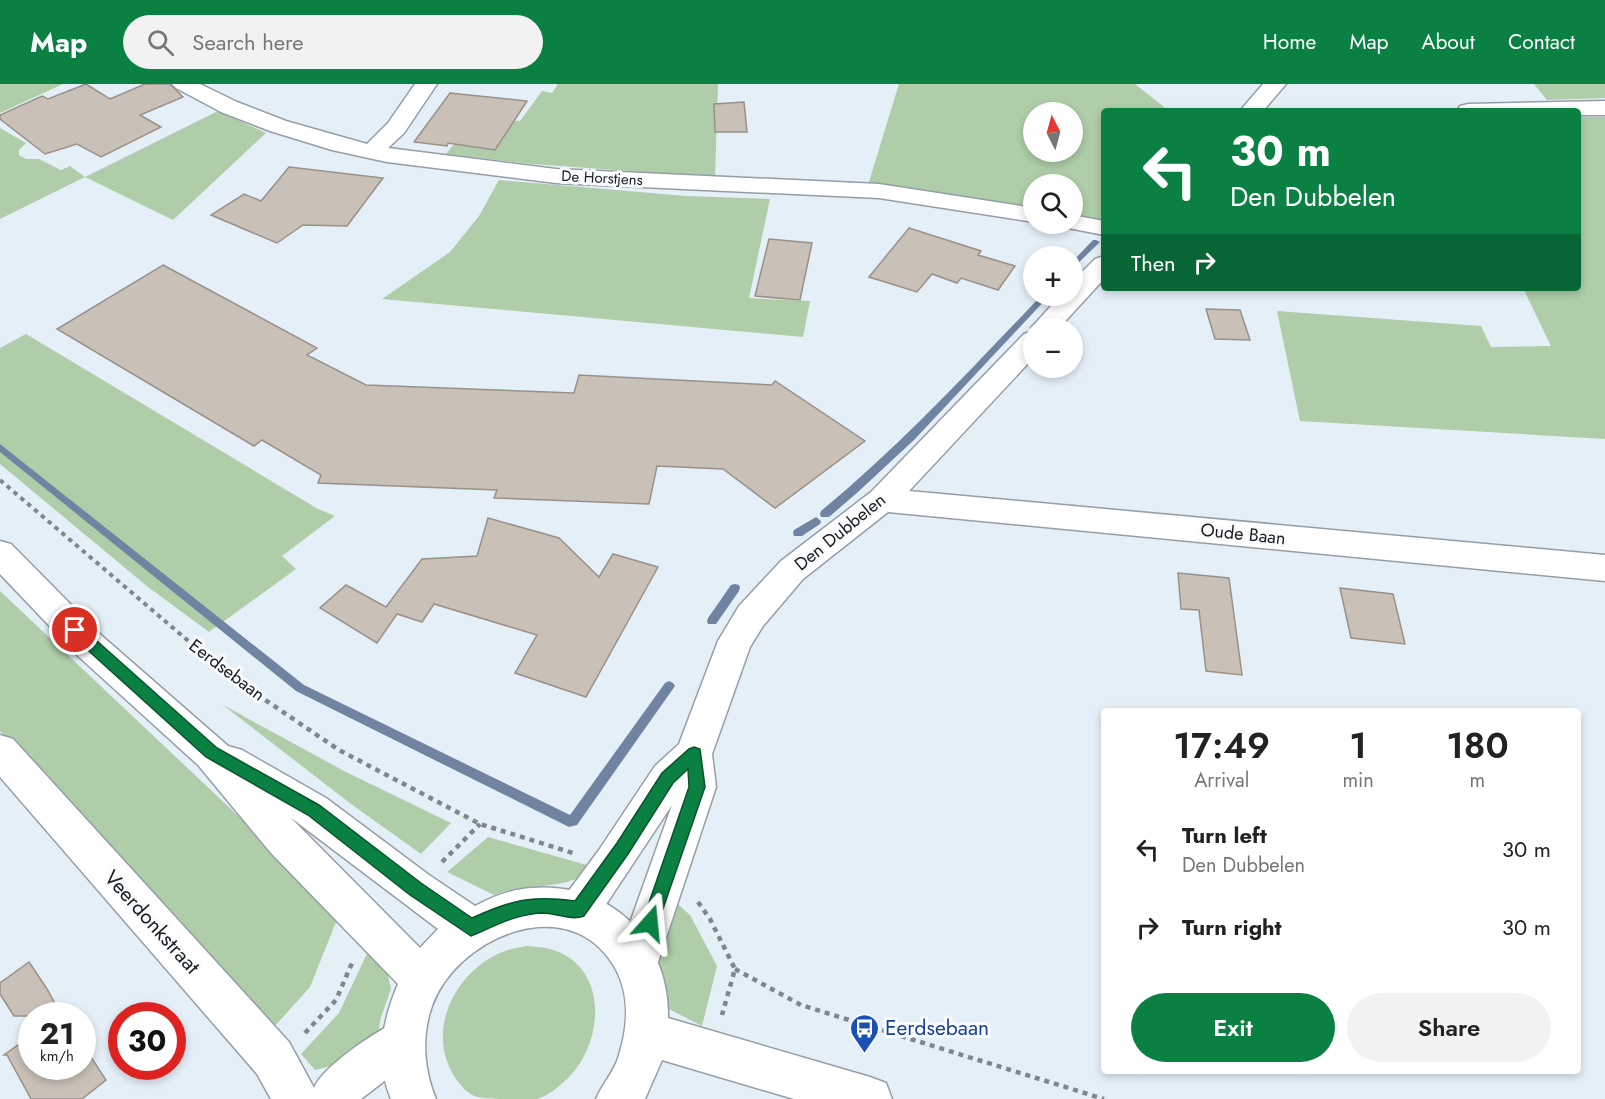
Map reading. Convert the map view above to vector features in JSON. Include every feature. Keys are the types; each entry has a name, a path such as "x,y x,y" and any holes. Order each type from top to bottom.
{"street":[{"name":"De Horstjens","path":"183,84 278,126 372,152 556,176 879,191 1023,214"},
{"path":"372,152 396,128 426,84"},
{"path":"1254,108 1275,84"},
{"path":"1581,109 1605,108"},
{"path":"1083,224 1101,227"},
{"path":"1053,318 1101,267"},
{"name":"Den Dubbelen","path":"637,962 697,787 694,754 735,641 751,616 792,570 882,500 1023,352"},
{"name":"Oude Baan","path":"882,500 1605,568"},
{"path":"0,554 90,646 211,753 285,840 422,979"},
{"name":"Veerdonkstraat","path":"0,751 273,1058 296,1099"},
{"path":"211,753 313,810 415,889 471,927"},
{"name":"Den Dubbelen","path":"579,910 668,778 694,754"},
{"path":"414,1099 407,1086 402,1041 408,1009 422,979 440,954 471,927 506,911 543,905 579,910 613,930 637,962 648,996 647,1034 638,1066 624,1098"},
{"path":"647,1034 870,1099"},
{"path":"332,1099 342,1086 402,1041"}],"path":[{"name":"Eerdsebaan","path":"0,480 225,672 339,750 480,824 579,855"},
{"path":"663,884 688,893 701,905 735,969 801,1005 1104,1099"},
{"path":"710,1054 735,969"}],"green space":[{"path":"0,84 63,84 0,113"},
{"path":"558,84 718,84 715,177 532,164 446,154 463,133 507,120 520,121 542,91 552,93"},
{"path":"899,84 1135,84 1165,108 1101,108 1101,222 1083,219 1083,174 1023,174 1023,208 868,185"},
{"path":"1534,84 1605,84 1605,98 1547,100"},
{"path":"218,111 266,133 173,220 85,177"},
{"path":"1581,117 1605,117 1605,439 1300,421 1277,311 1481,326 1491,347 1551,346 1524,291 1581,291"},
{"path":"0,128 26,143 19,150 19,155 26,159 39,159 61,170 70,166 85,177 0,219"},
{"path":"499,180 686,196 770,199 749,298 810,301 803,337 382,299 450,252 479,216"},
{"path":"26,334 318,509 335,516 282,556 296,569 209,632 148,587 0,464 0,348"},
{"path":"0,591 340,912 310,987 275,1026 0,731"},
{"path":"223,705 346,772 451,823 421,854 351,804"},
{"path":"488,837 594,867 584,875 559,884 519,888 494,895 447,872"},
{"path":"673,900 690,915 717,966 702,1026 669,1009 665,981 659,962"},
{"path":"373,941 387,971 391,989 381,1017 376,1043 349,1062 315,1070 301,1054 339,1013"},
{"path":"527,946 550,949 569,958 583,970 591,986 595,1005 590,1043 582,1061 570,1076 542,1097 500,1099 474,1096 457,1081 447,1061 443,1044 443,1027 447,1011 454,995 476,968 505,951"}],"building":[{"path":"86,84 110,99 145,84 170,84 183,97 140,115 161,127 101,157 77,144 45,154 0,119 0,115 42,96 48,99"},
{"path":"450,93 527,101 495,150 448,143 447,146 414,142"},
{"path":"744,102 747,132 715,132 714,104"},
{"path":"289,167 383,178 347,226 303,225 277,243 211,215 244,194 261,201"},
{"path":"909,228 981,251 978,255 1015,266 998,290 961,278 957,283 932,274 917,292 869,277"},
{"path":"769,239 812,243 800,300 755,296"},
{"path":"163,265 317,348 307,355 366,385 574,393 579,375 772,385 775,381 865,441 775,508 723,469 657,466 649,504 494,498 497,490 318,483 321,475 262,440 254,446 57,329"},
{"path":"1206,309 1240,310 1250,340 1215,339"},
{"path":"488,518 559,538 599,577 613,554 658,567 586,697 515,673 537,635 434,604 422,622 397,614 377,643 320,608 346,585 386,607 422,559 477,556"},
{"path":"1178,573 1229,578 1242,675 1206,671 1199,610 1181,609"},
{"path":"1340,588 1393,594 1405,644 1351,638"},
{"path":"29,962 54,1002 18,1002 18,1016 14,1016 0,994 0,983"},
{"path":"18,1045 18,1075 7,1055 4,1055"},
{"path":"96,1065 106,1080 82,1099 31,1099 21,1080 96,1080"}],"waterway":[{"path":"1083,256 1096,242"},
{"path":"825,514 884,463 966,381 1036,306"},
{"path":"0,447 300,688 569,821 573,821 669,686"},
{"path":"798,533 816,521"},
{"path":"712,621 735,588"}],"place":[{"name":"Eerdsebaan","path":"864,1054"}],"route":[{"path":"75,630 90,646 211,753 313,810 415,889 471,927 506,911 543,905 579,910 668,778 694,754 697,787 650,923"}]}
